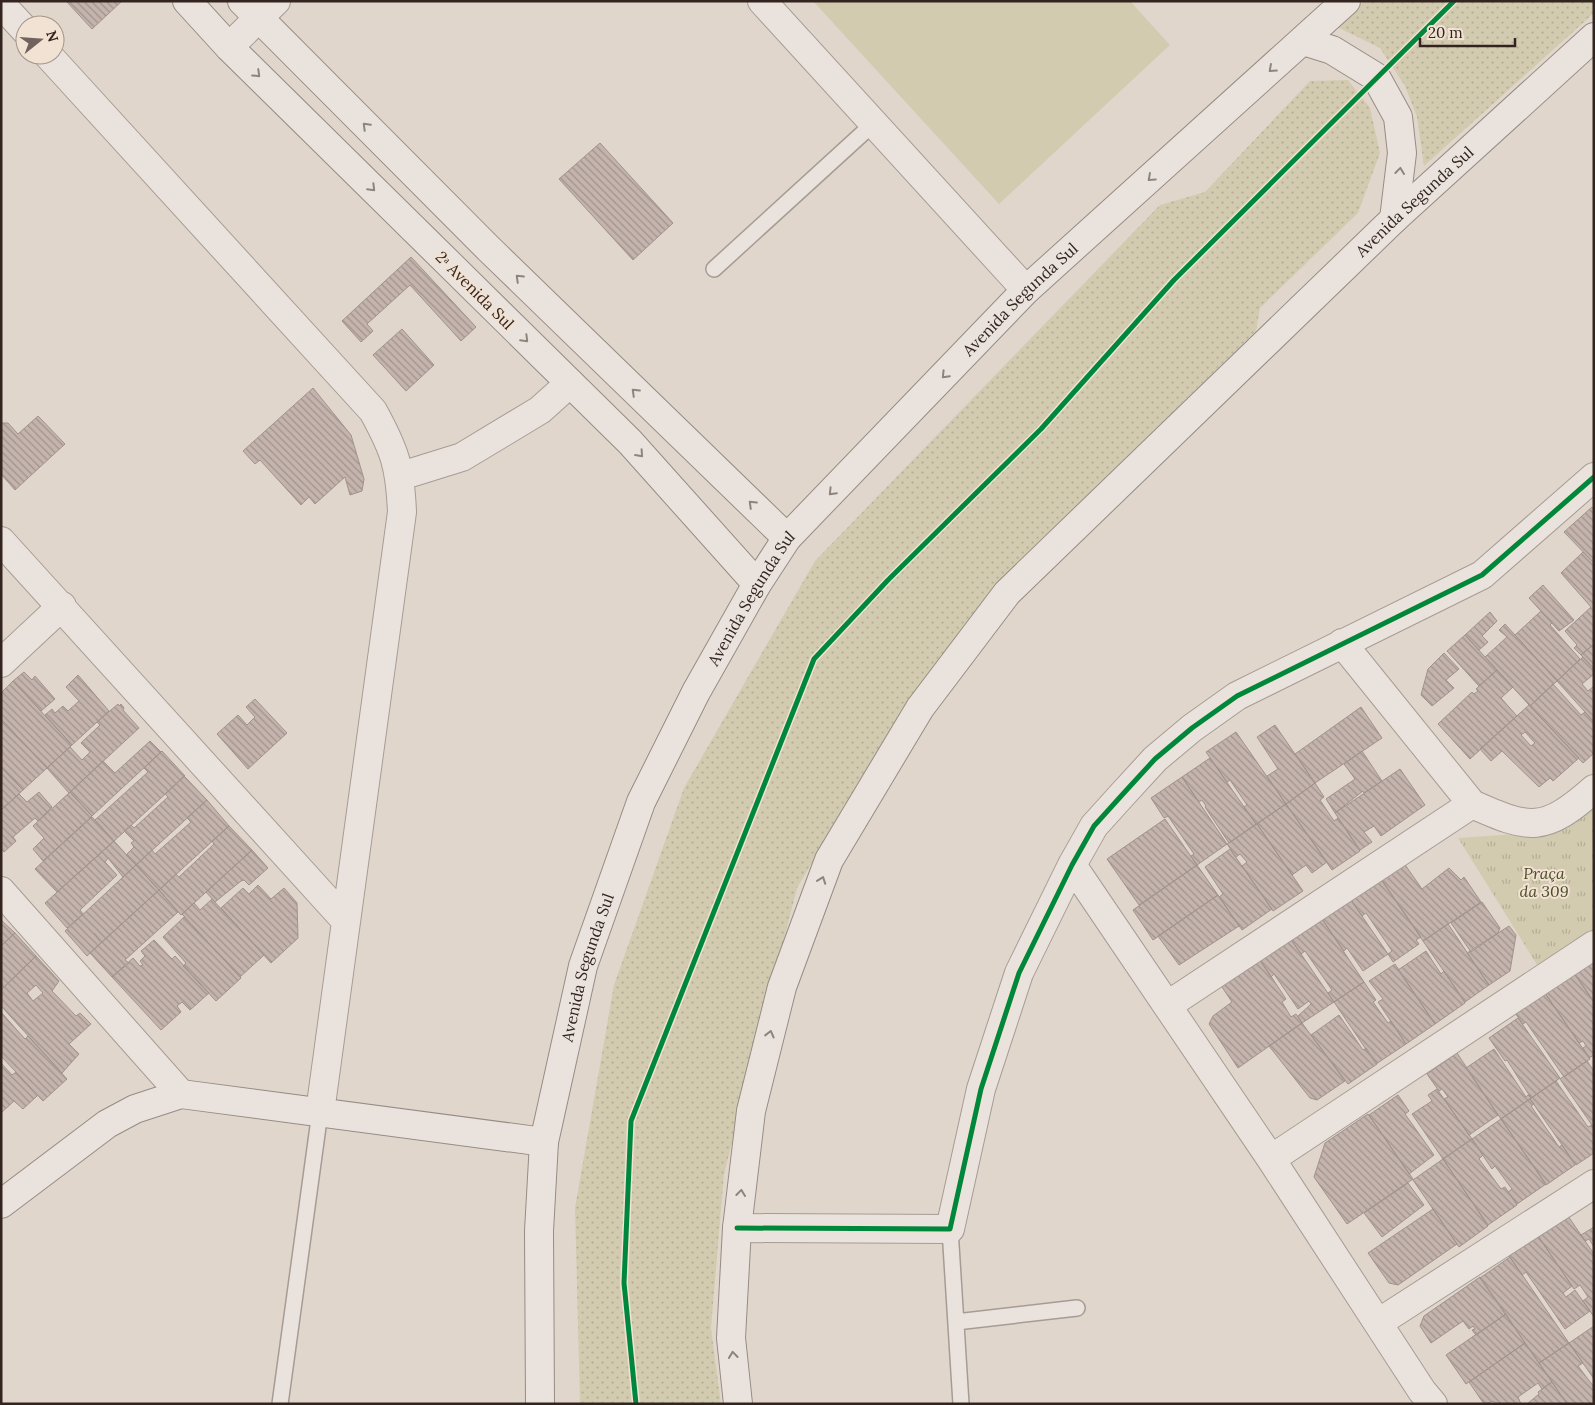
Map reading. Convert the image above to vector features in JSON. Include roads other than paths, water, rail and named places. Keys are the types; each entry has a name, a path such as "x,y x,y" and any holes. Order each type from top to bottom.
{"street":[{"name":"2ᵃ Avenida Sul","path":"187,1 229,47 630,442 757,584"},
{"path":"762,1 1026,290"},
{"name":"Avenida Segunda Sul","path":"540,1404 539,1231 544,1142 584,966 641,802 696,692 757,584 787,538 1026,290 1346,1"},
{"path":"1,4 15,19"},
{"path":"229,47 259,7 544,303 787,538"},
{"name":"Avenida Segunda Sul","path":"738,1404 731,1338 737,1228 751,1111 782,987 829,860 920,708 1007,593 1394,220 1594,36"},
{"path":"1303,41 1332,50 1376,77 1398,117 1402,153 1394,220"},
{"path":"57,65 373,411 392,445 401,476 402,512 320,1112"},
{"path":"401,476 462,457 540,410 570,383"},
{"path":"737,1228 950,1228 981,1089 1019,973 1072,865 1094,826 1155,758 1237,696 1482,575 1594,476"},
{"path":"1,541 346,921"},
{"path":"1,663 62,606"},
{"path":"1342,643 1472,804 1508,820 1529,825 1549,822 1568,810 1594,789"},
{"path":"1168,1005 1472,804"},
{"path":"1072,865 1271,1159 1422,1391 1433,1404"},
{"path":"1,891 181,1094"},
{"path":"1271,1159 1594,945"},
{"path":"1,1204 107,1124 135,1109 181,1094 544,1142"},
{"path":"1378,1324 1594,1184"}],"lane":[{"path":"714,269 874,123"},
{"path":"280,1404 320,1112"},
{"path":"950,1228 962,1404"},
{"path":"956,1322 1077,1308"}],"park label":[{"name":"Praça da 309","path":"1544,882"}]}
